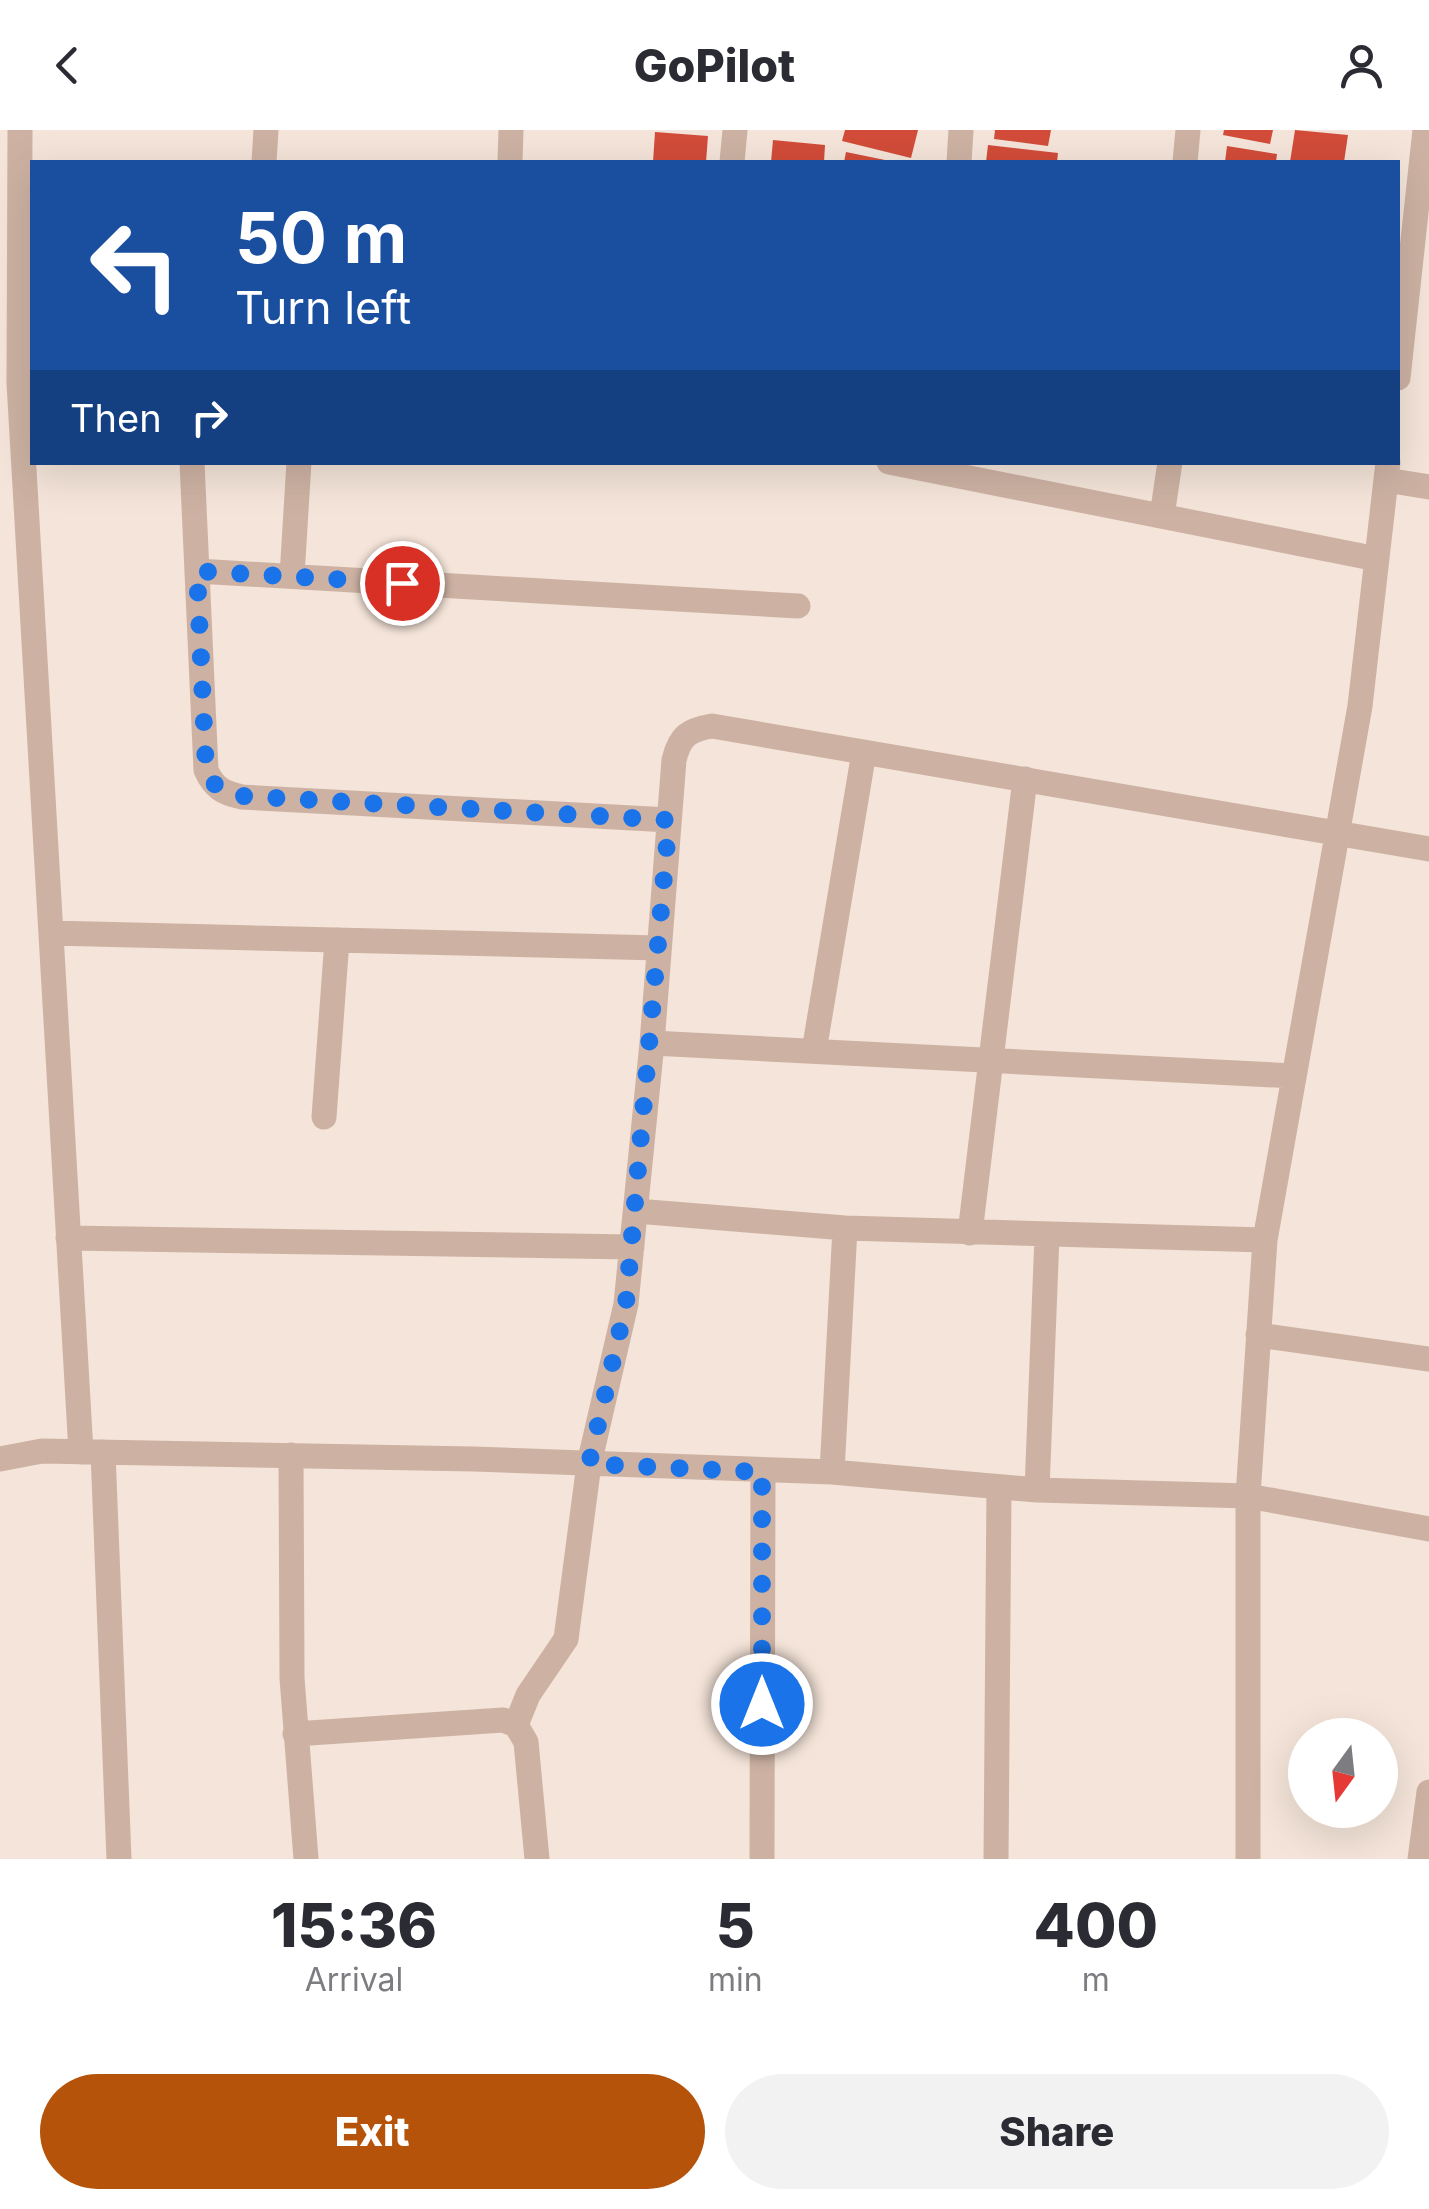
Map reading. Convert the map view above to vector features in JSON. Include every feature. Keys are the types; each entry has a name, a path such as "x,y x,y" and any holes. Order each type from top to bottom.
{"street":[{"path":"20,130 26,216 10,284 68,1238 92,1452 118,1859"},
{"path":"264,160 266,130"},
{"path":"510,160 511,130"},
{"path":"732,160 734,130"},
{"path":"959,160 961,130"},
{"path":"1185,160 1188,130"},
{"path":"1400,334 1402,290 1425,130"},
{"path":"192,465 206,770 213,784 226,794 669,820"},
{"path":"292,576 299,465"},
{"path":"920,465 1377,560"},
{"path":"1162,516 1170,465"},
{"path":"1248,1859 1248,1496 1265,1240 1360,706 1387,471 1429,488"},
{"path":"197,571 798,606"},
{"path":"516,1725 528,1696 566,1638 589,1464 620,1334 636,1211 678,742 691,730 712,726 1429,849"},
{"path":"814,1051 864,752"},
{"path":"970,1233 1025,779"},
{"path":"51,933 659,948"},
{"path":"324,1117 337,940"},
{"path":"652,1042 1294,1076"},
{"path":"636,1211 845,1228 1265,1240"},
{"path":"832,1472 845,1228"},
{"path":"1037,1490 1048,1236"},
{"path":"68,1238 632,1246"},
{"path":"1258,1335 1429,1357"},
{"path":"0,1459 42,1451 832,1472 1037,1490 1248,1496 1429,1529"},
{"path":"292,1455 292,1678 306,1859"},
{"path":"762,1472 762,1859"},
{"path":"996,1859 999,1487"},
{"path":"295,1734 504,1720 516,1725 526,1742 537,1859"},
{"path":"1420,1859 1429,1792"}],"building":[{"path":"845,130 918,130 911,158 842,141"},
{"path":"995,130 1051,130 1048,146 994,139"},
{"path":"1224,130 1273,130 1270,144 1223,135"},
{"path":"1295,130 1348,135 1344,160 1290,160"},
{"path":"655,132 708,136 706,160 653,160"},
{"path":"773,140 825,145 824,160 771,160"},
{"path":"988,145 1058,153 1057,160 986,160"},
{"path":"1227,146 1277,154 1276,160 1225,160"},
{"path":"846,152 885,160 844,160"}],"route":[{"path":"402,583 197,571 206,770 213,784 226,794 242,796 669,820 626,1304 589,1464 762,1472 762,1704"}]}
